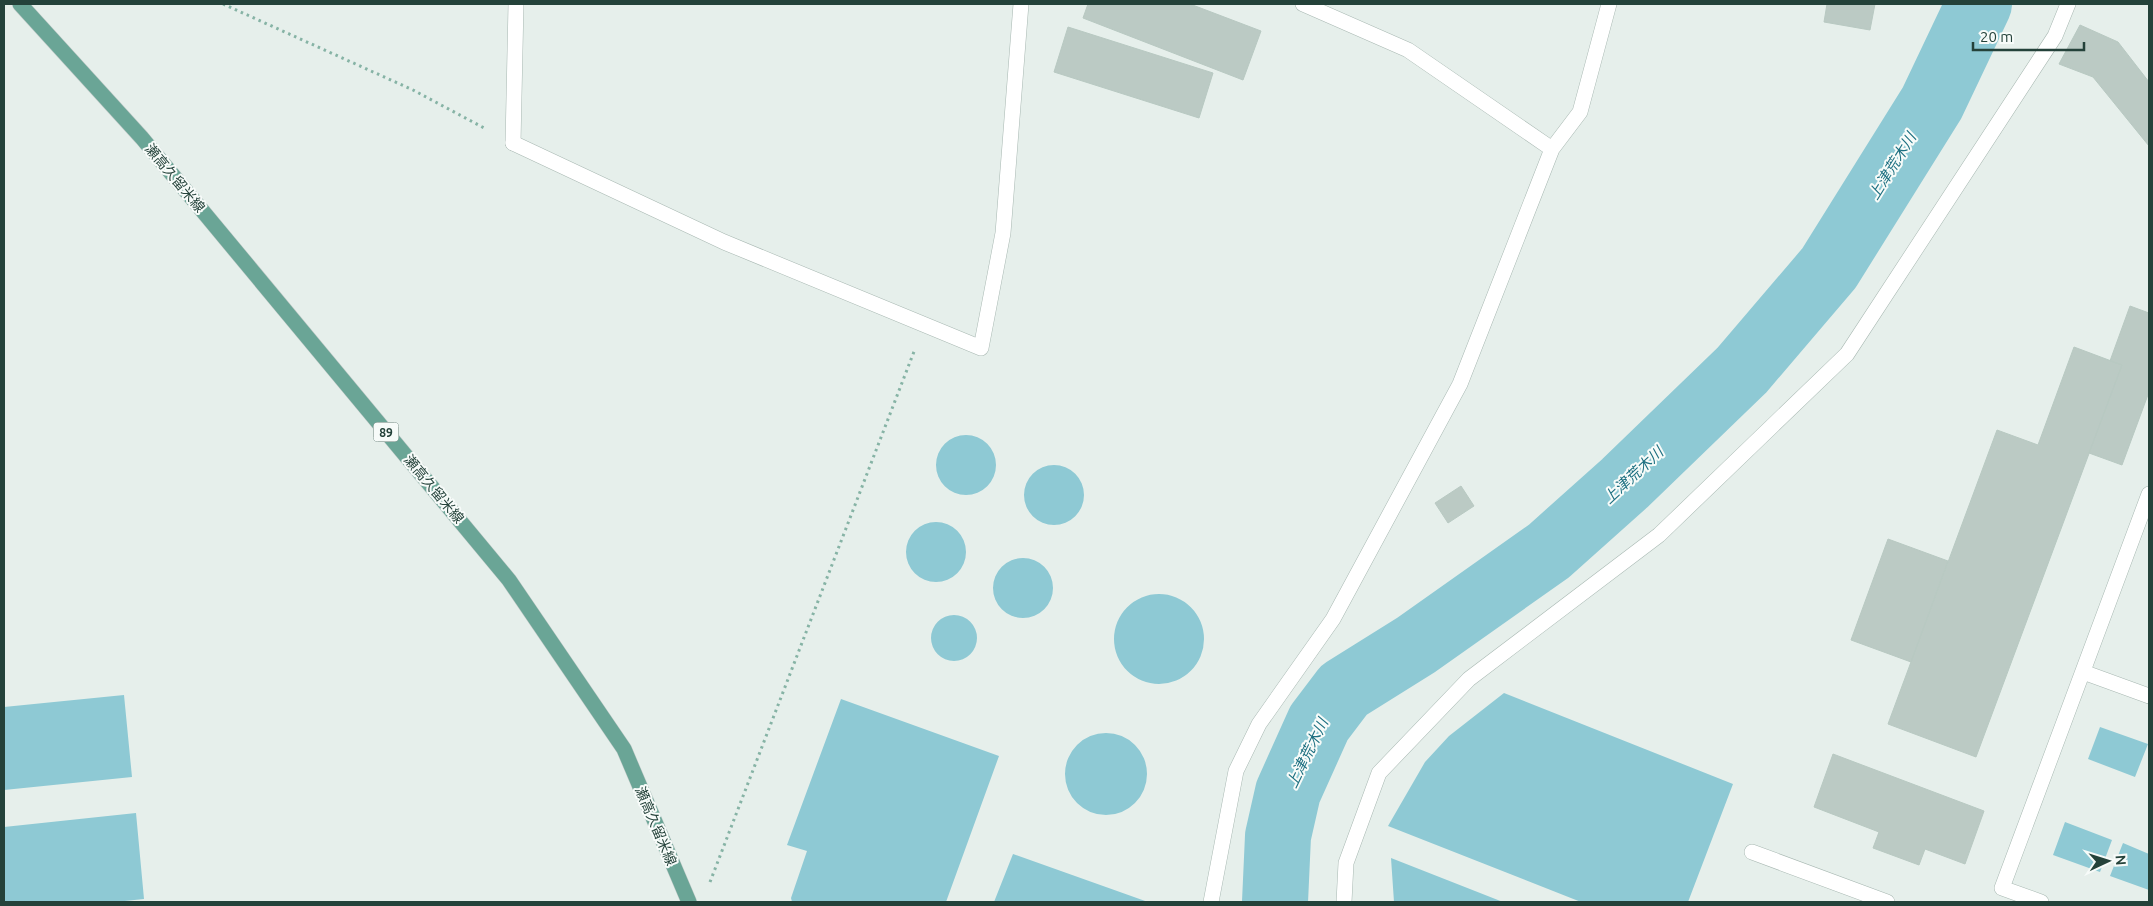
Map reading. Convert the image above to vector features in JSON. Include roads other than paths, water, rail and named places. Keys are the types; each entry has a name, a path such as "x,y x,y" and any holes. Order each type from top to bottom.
{"main road":[{"name":"瀬高久留米線","path":"20,4 180,183 509,580 624,749 689,902"}],"street":[{"path":"516,4 513,144 724,242 981,348 1003,233 1021,4"},
{"path":"1303,4 1408,50 1552,149"},
{"path":"1211,902 1236,770 1260,724 1333,618 1460,384 1552,149 1580,112 1609,4"},
{"path":"1344,902 1346,863 1379,773 1469,679 1659,535 1847,354 2054,36 2068,4"},
{"path":"2041,902 2002,888 2149,494"},
{"path":"2083,672 2149,696"},
{"path":"1752,852 1886,902"}],"water":[{"path":"966,435 983,440 991,448 996,465 991,482 983,490 966,495 949,490 941,482 936,465 941,448 949,440"},
{"path":"1054,465 1071,470 1079,478 1084,495 1079,512 1071,520 1054,525 1037,520 1029,512 1024,495 1029,478 1037,470"},
{"path":"936,522 953,527 961,535 966,552 961,569 953,577 936,582 919,577 911,569 906,552 911,535 919,527"},
{"path":"1023,558 1040,563 1048,571 1053,588 1048,605 1040,613 1023,618 1006,613 998,605 993,588 998,571 1006,563"},
{"path":"1159,594 1168,595 1184,602 1196,614 1203,630 1203,648 1196,664 1184,676 1168,683 1159,684 1150,683 1134,676 1122,664 1115,648 1114,639 1115,630 1122,614 1134,602 1150,595"},
{"path":"949,615 959,615 973,625 977,638 973,651 967,657 959,661 949,661 935,651 931,643 931,633 941,619"},
{"path":"1504,693 1733,784 1688,902 1581,902 1388,826 1425,762 1449,736"},
{"path":"124,695 132,777 4,790 4,707"},
{"path":"841,699 999,756 946,902 792,902 791,898 807,851 787,845"},
{"path":"2100,727 2148,744 2135,777 2088,759"},
{"path":"1106,733 1122,736 1135,745 1144,758 1147,774 1144,790 1135,803 1122,812 1106,815 1090,812 1077,803 1068,790 1065,774 1068,758 1077,745 1090,736"},
{"path":"136,813 144,899 115,902 4,902 4,827"},
{"path":"2065,822 2112,840 2100,872 2053,855"},
{"path":"2123,843 2149,854 2149,890 2110,876"},
{"path":"1013,854 1148,902 994,902"},
{"path":"1391,858 1503,902 1394,902"}],"waterway":[{"name":"上津荒木川","path":"1275,902 1278,836 1288,792 1319,723 1344,690 1416,645 1549,551 1625,483 1742,370 1829,268 1932,103 1979,4"}]}
